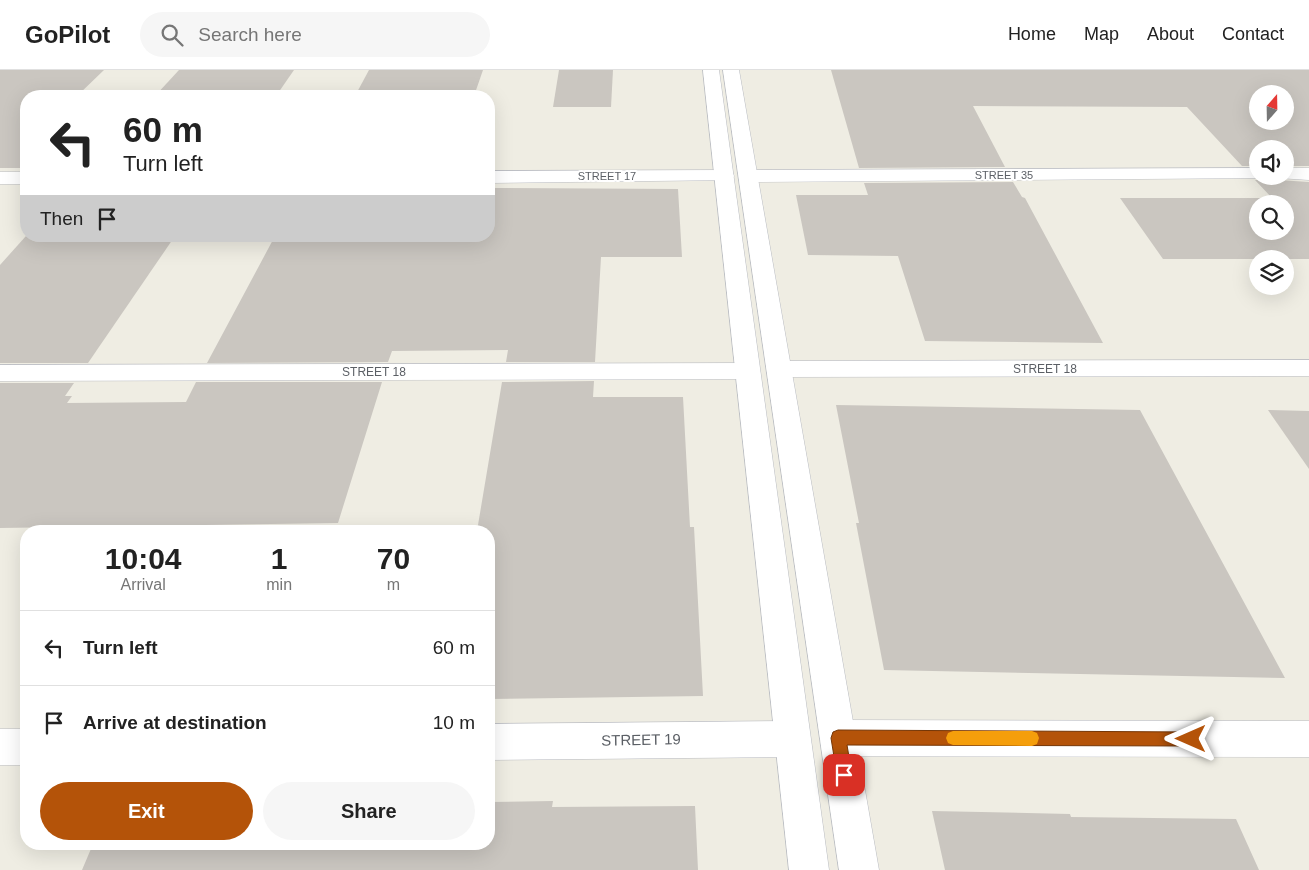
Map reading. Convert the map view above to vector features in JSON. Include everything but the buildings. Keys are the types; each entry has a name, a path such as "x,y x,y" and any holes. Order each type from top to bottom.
{"street":[{"path":"711,70 738,176 781,369 859,870"},
{"path":"731,70 748,371 809,870"},
{"name":"STREET 35","path":"738,176 1249,174"},
{"path":"1294,174 1309,174"},
{"name":"STREET 17","path":"495,177 738,176"},
{"path":"0,178 20,178"},
{"name":"STREET 18","path":"781,369 1309,368"},
{"name":"STREET 18","path":"0,373 748,371"},
{"path":"838,738 1309,739"},
{"name":"STREET 19","path":"495,742 792,739"},
{"path":"0,747 20,747"}],"slow traffic":[{"path":"953,738 1032,738"}],"route":[{"path":"844,775 838,738 1191,739"}]}
